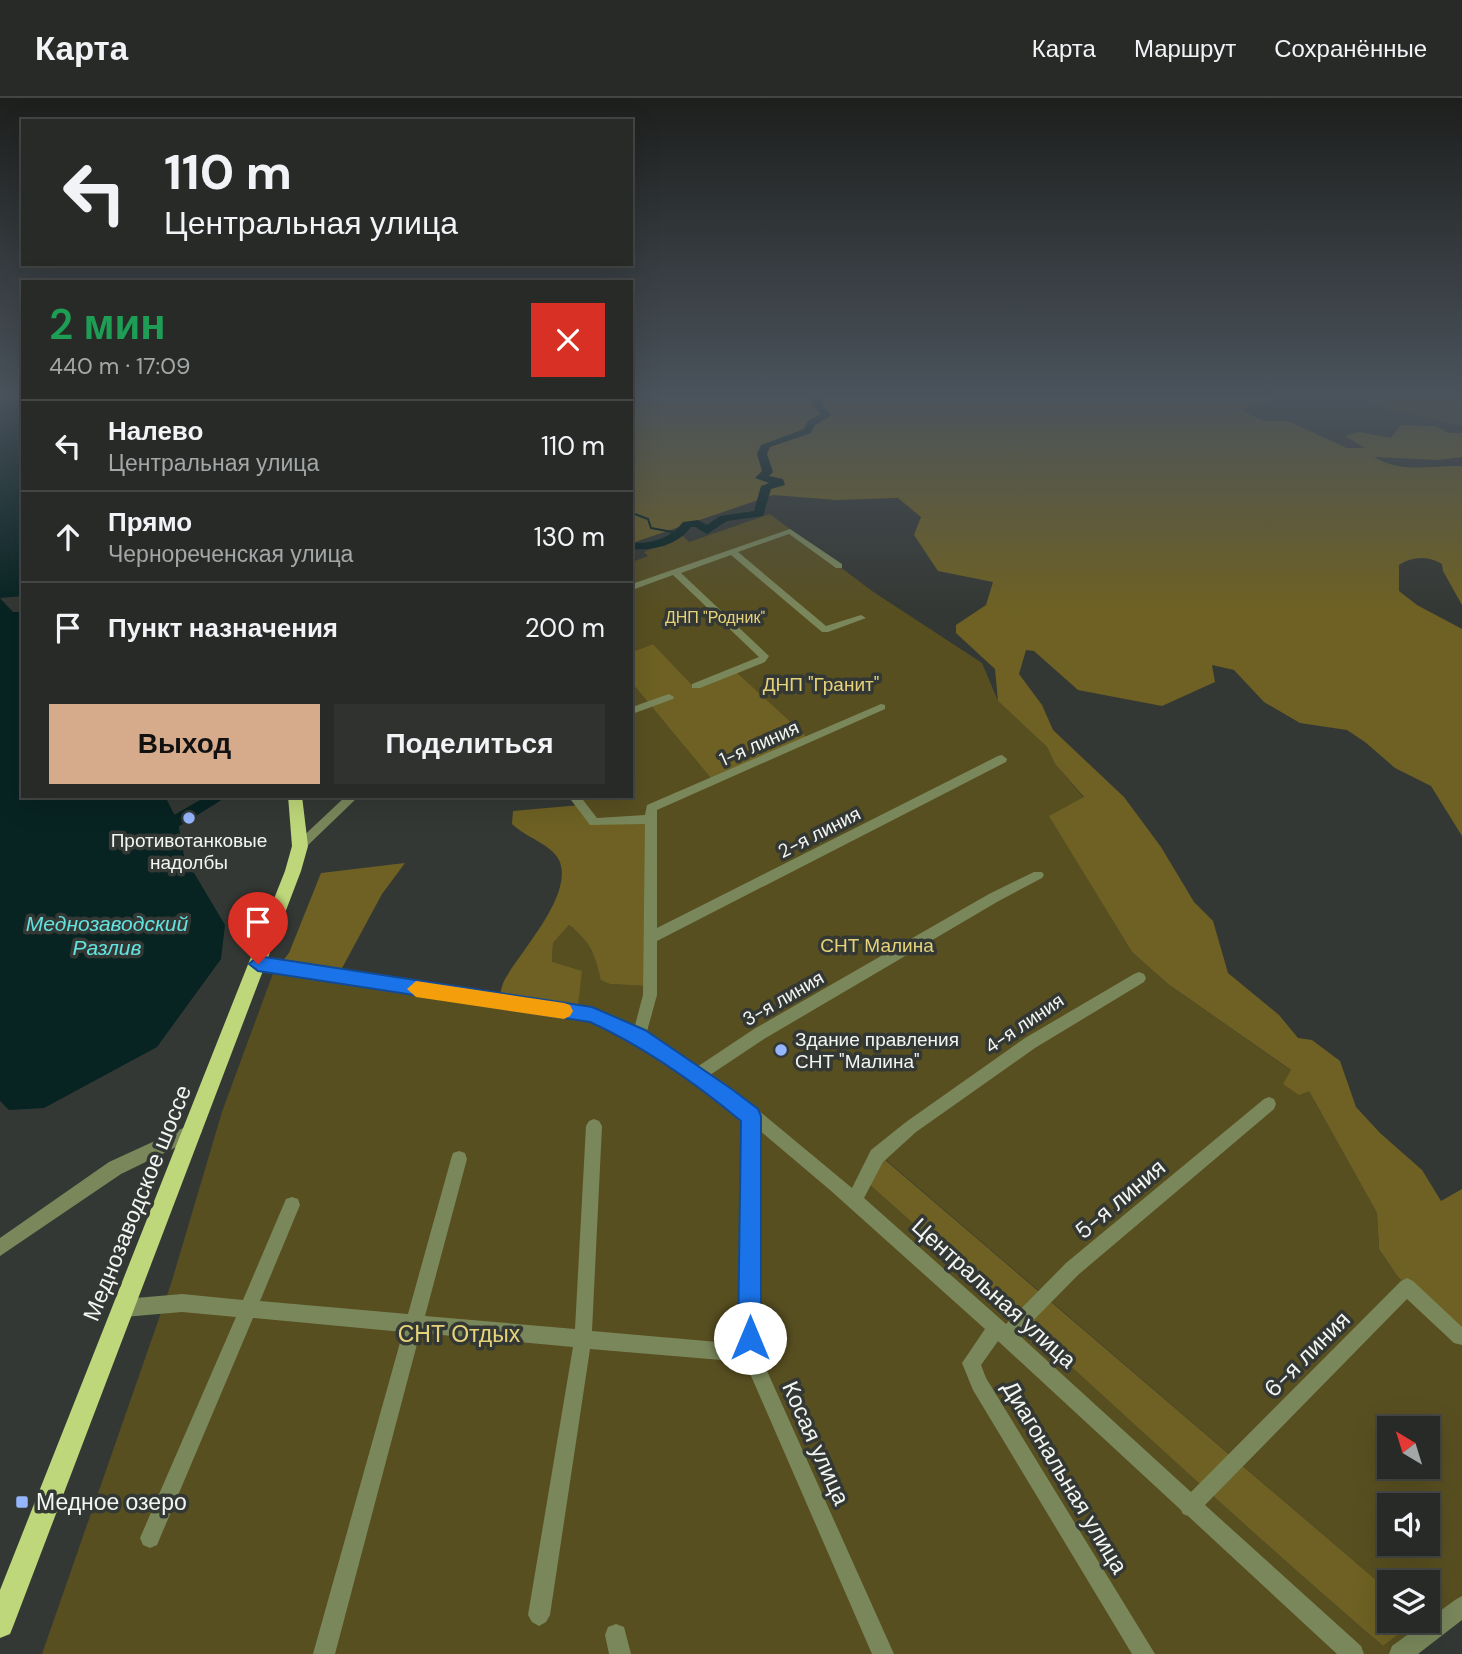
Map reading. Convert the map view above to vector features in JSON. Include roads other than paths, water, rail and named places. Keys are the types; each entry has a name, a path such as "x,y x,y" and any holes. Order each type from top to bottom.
{"main road":[{"name":"Меднозаводское шоссе","path":"0,1624 258,964 300,846 295,798"}],"street":[{"path":"633,587 790,531 839,566"},
{"path":"732,551 825,630 830,631 861,618"},
{"path":"674,571 764,656 762,660 696,686"},
{"path":"633,711 669,697"},
{"name":"1-я линия","path":"650,813 880,708"},
{"name":"2-я линия","path":"652,937 1002,759"},
{"path":"300,846 351,798"},
{"path":"576,798 594,822 650,813 650,995 639,1035"},
{"name":"3-я линия","path":"697,1074 771,1027 993,898 1038,875"},
{"name":"Центральная улица","path":"258,964 592,1015 639,1035 697,1074 854,1200 1002,1331 1190,1507 1353,1654"},
{"name":"4-я линия","path":"854,1200 877,1156 911,1127 1049,1030 1139,978"},
{"name":"5-я линия","path":"1002,1331 1269,1104"},
{"name":"Косая улица","path":"751,1116 750,1354 883,1654"},
{"path":"539,1615 583,1338 594,1126"},
{"path":"0,1248 115,1168 194,1131"},
{"path":"324,1654 459,1159"},
{"path":"150,1538 292,1205"},
{"name":"6-я линия","path":"1190,1507 1407,1287 1460,1337"},
{"path":"124,1308 182,1303 750,1354"},
{"name":"Диагональная улица","path":"1002,1331 971,1363 979,1384 1144,1654"},
{"path":"0,1589 20,1574"},
{"path":"1400,1654 1462,1607"}],"water":[{"path":"0,467 21,467 21,596 0,598"},
{"name":"Меднозаводский Разлив","path":"0,598 13,612 21,612 21,798 166,798 178,822 184,856 225,925 221,959 157,1047 44,1108 9,1110 0,1101"}],"waterway":[{"path":"633,546 647,546 671,539 687,524 698,523 707,531 724,518 759,514 766,486 780,485 779,481 760,478 768,472 766,467"},
{"path":"633,513 648,519 651,528 678,533"},
{"path":"156,833 217,798"}],"place":[{"name":"Противотанковые надолбы","path":"189,818"},
{"name":"Здание правления СНТ \"Малина\"","path":"781,1050"},
{"name":"Медное озеро","path":"22,1502"}],"park label":[{"name":"ДНП \"Родник\"","path":"715,617"},
{"name":"ДНП \"Гранит\"","path":"821,684"},
{"name":"СНТ Малина","path":"877,945"},
{"name":"СНТ Отдых","path":"459,1334"}]}
